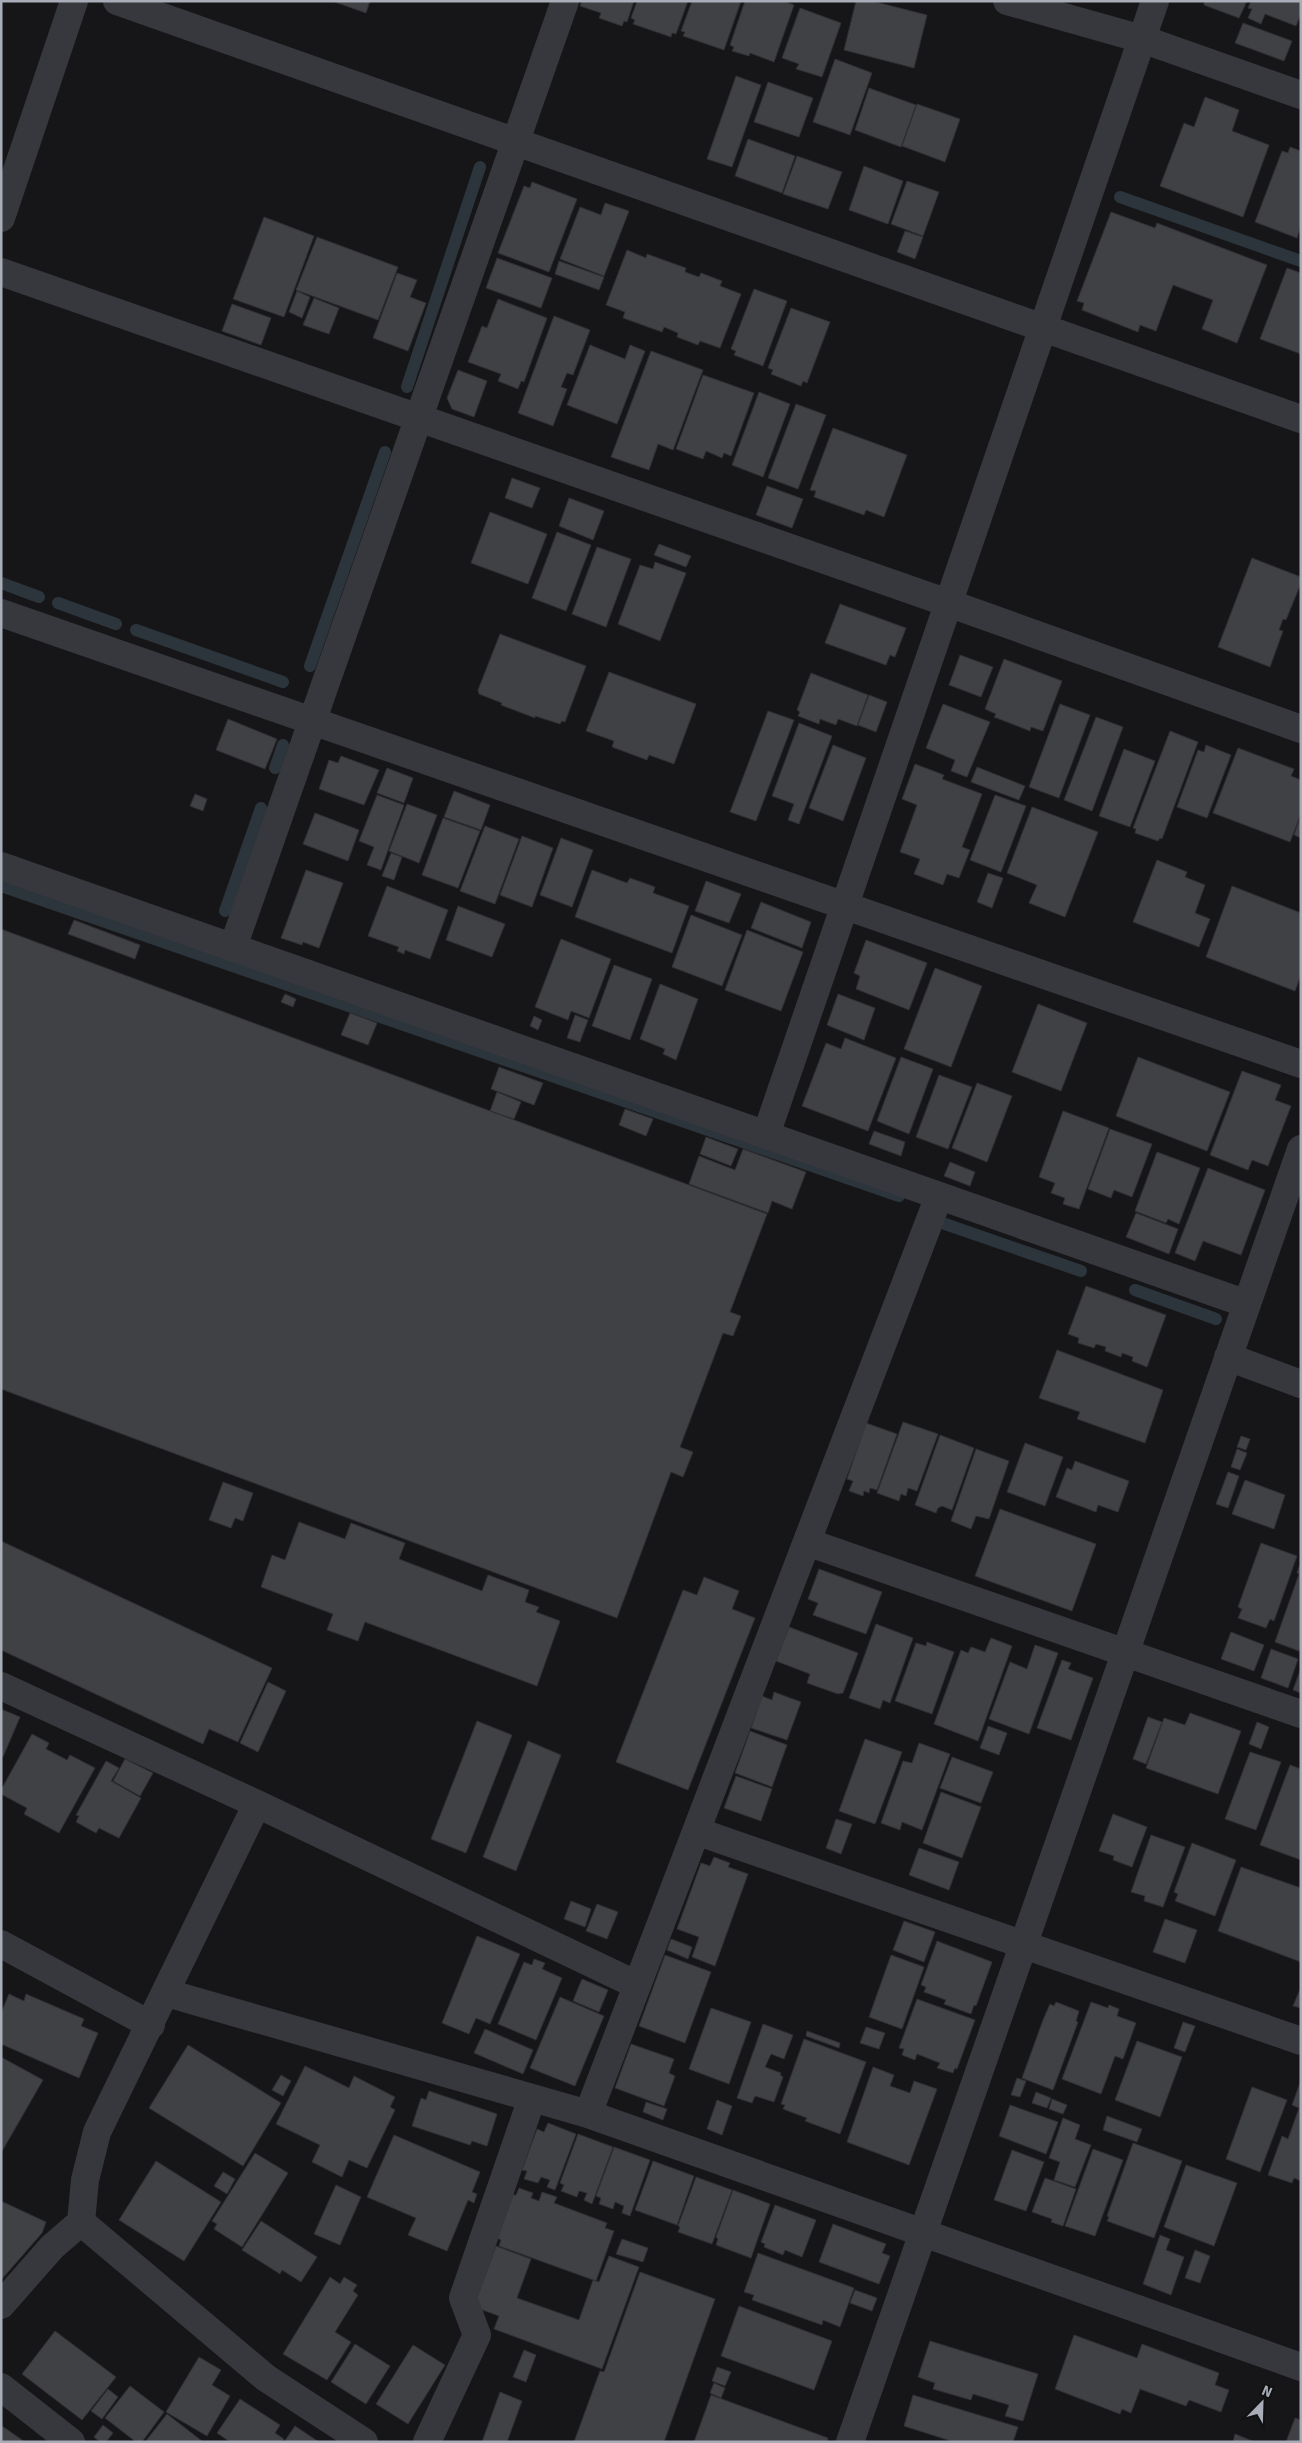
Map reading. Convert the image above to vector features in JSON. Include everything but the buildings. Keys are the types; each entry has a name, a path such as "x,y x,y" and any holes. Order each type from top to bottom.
{"street":[{"path":"1,218 74,1"},
{"path":"117,1 1301,419"},
{"path":"233,948 517,143 565,1"},
{"path":"1007,1 1142,39 1301,95"},
{"path":"766,1135 1154,1"},
{"path":"1,272 1301,728"},
{"path":"1,613 1301,1064"},
{"path":"1,866 1247,1304"},
{"path":"850,2442 1301,1149"},
{"path":"588,2114 939,1196"},
{"path":"1228,1357 1301,1384"},
{"path":"807,1542 1301,1714"},
{"path":"1,1686 257,1804 637,1985"},
{"path":"1,2305 52,2247 81,2222 84,2180 97,2132 167,1993 257,1804"},
{"path":"696,1831 1301,2041"},
{"path":"1,1944 151,2025"},
{"path":"167,1993 588,2114 1301,2367"},
{"path":"428,2442 477,2335 463,2298 532,2098"},
{"path":"81,2222 266,2378 364,2442"},
{"path":"1,2387 71,2442"}],"waterway":[{"path":"407,387 480,167"},
{"path":"1120,197 1301,261"},
{"path":"310,666 385,452"},
{"path":"1,583 39,597"},
{"path":"58,603 116,624"},
{"path":"136,630 283,682"},
{"path":"275,768 283,745"},
{"path":"225,911 261,808"},
{"path":"1,886 899,1196"},
{"path":"945,1224 1081,1271"},
{"path":"1135,1290 1216,1319"}]}
